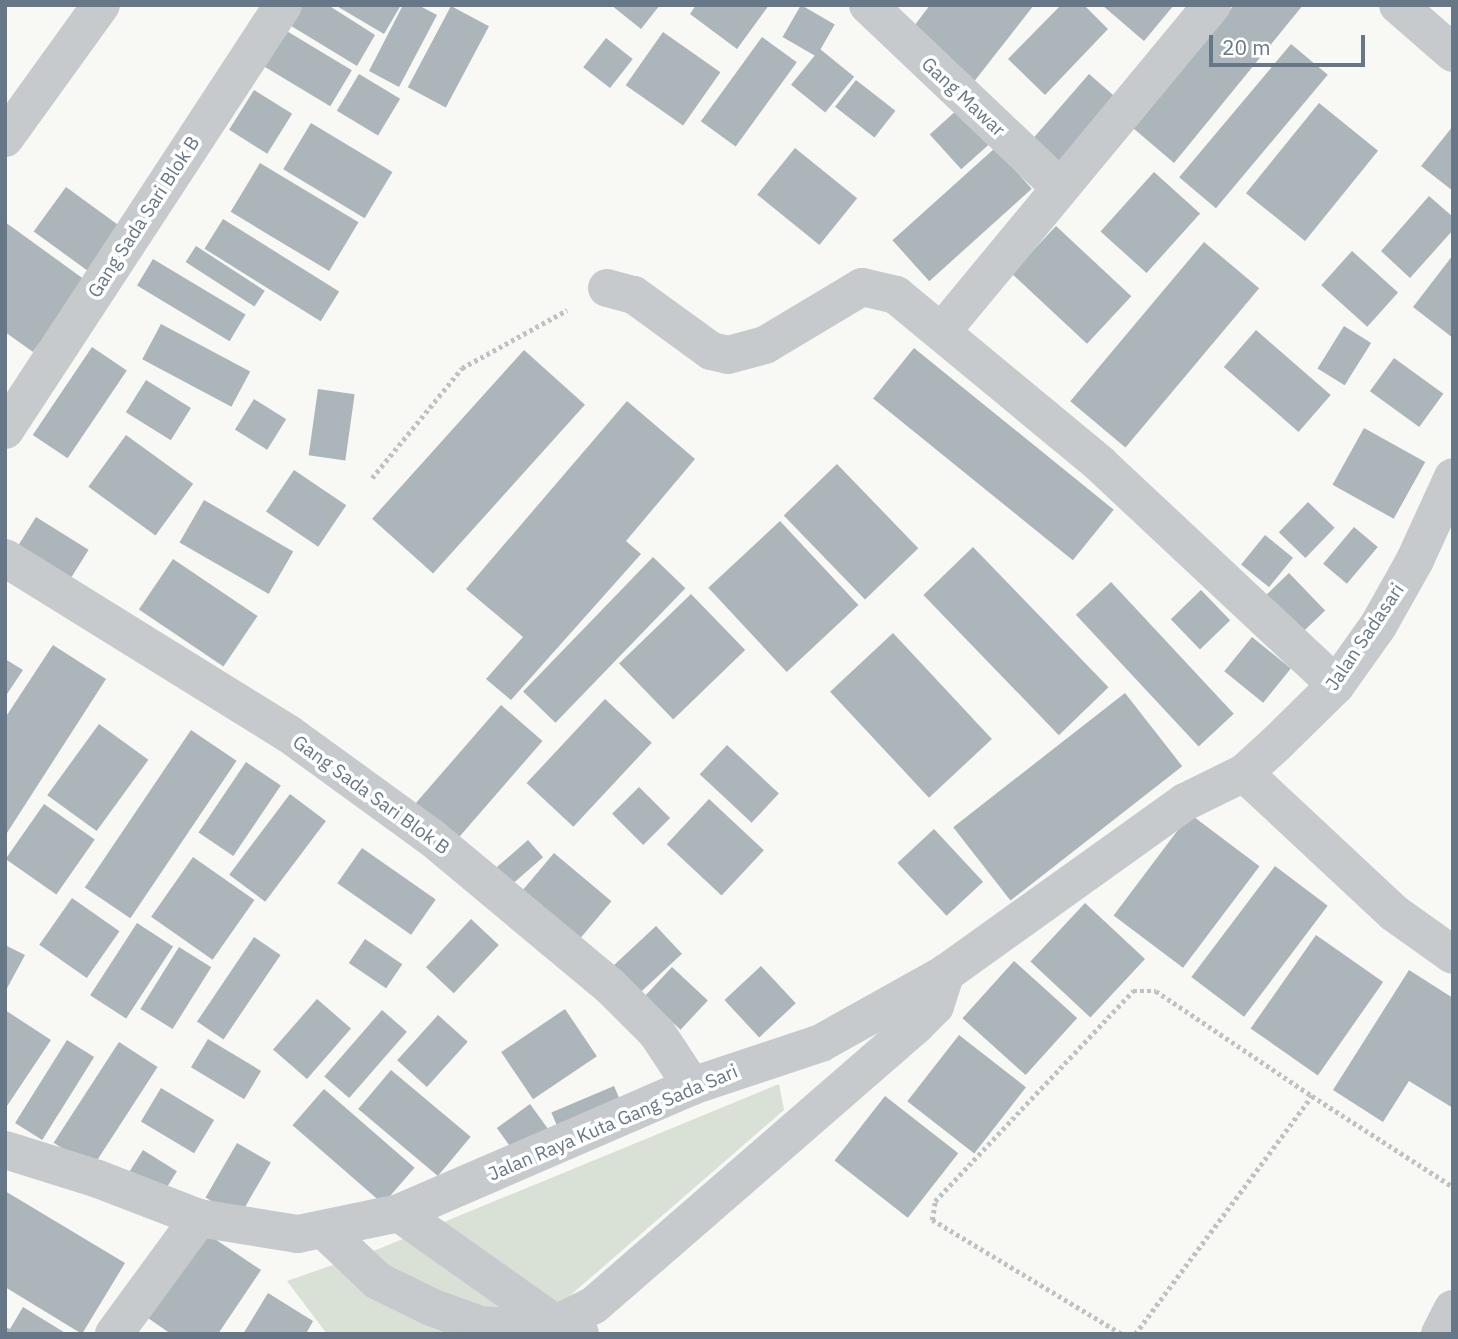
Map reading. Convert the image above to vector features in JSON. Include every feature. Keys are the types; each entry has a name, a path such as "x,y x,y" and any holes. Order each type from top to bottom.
{"street":[{"path":"5,138 101,5"},
{"name":"Gang Sada Sari Blok B","path":"5,430 284,5"},
{"name":"Gang Mawar","path":"868,5 1060,187"},
{"path":"943,330 1212,5"},
{"path":"1398,5 1453,52"},
{"path":"607,288 634,295 711,351 728,355 765,345 862,287 896,295 943,330 1100,464 1336,685"},
{"name":"Jalan Sadasari","path":"1244,773 1336,685 1378,626 1415,560 1453,477"},
{"name":"Gang Sada Sari Blok B","path":"5,558 289,734 431,837 610,986 657,1033 692,1086"},
{"path":"1244,773 1394,913 1453,955"},
{"name":"Jalan Raya Kuta Gang Sada Sari","path":"5,1150 99,1179 199,1219 254,1230 324,1230 399,1213 692,1086 821,1043 946,973 1185,803 1244,773"},
{"path":"324,1230 379,1281 430,1307 480,1325 568,1329 916,1025 935,1006 946,973"},
{"path":"399,1213 568,1329"},
{"path":"114,1334 199,1219"},
{"path":"1440,1334 1453,1309"}],"path":[{"path":"372,478 462,368 607,288"},
{"path":"1121,1334 932,1220 935,1201 1133,991 1156,990 1312,1096 1453,1187"},
{"path":"1135,1334 1312,1096"}],"shaded area":[{"path":"779,1084 784,1110 558,1306 512,1334 327,1334 287,1281 381,1248"}],"building":[{"path":"293,5 328,5 375,35 357,66 283,21"},
{"path":"335,5 401,5 384,34"},
{"path":"403,5 418,5 437,15 399,87 369,71"},
{"path":"611,5 660,5 641,29"},
{"path":"696,5 769,5 737,49 690,14"},
{"path":"801,5 835,24 816,57 782,37"},
{"path":"930,5 1034,5 969,88 905,38"},
{"path":"1061,5 1084,5 1108,29 1045,95 1008,59"},
{"path":"1102,5 1174,5 1144,41"},
{"path":"1234,5 1303,5 1174,163 1133,128"},
{"path":"451,6 489,26 446,107 408,87"},
{"path":"285,30 352,70 330,106 263,66"},
{"path":"663,32 720,72 683,125 626,85"},
{"path":"762,37 797,62 736,146 701,121"},
{"path":"606,38 633,59 610,88 583,67"},
{"path":"1291,44 1328,75 1216,208 1179,177"},
{"path":"820,49 854,77 825,112 791,85"},
{"path":"359,74 400,99 378,136 337,111"},
{"path":"1089,74 1115,97 1058,163 1032,140"},
{"path":"856,80 895,111 874,138 835,107"},
{"path":"254,90 292,114 267,154 229,130"},
{"path":"1319,103 1378,151 1305,241 1246,193"},
{"path":"958,109 989,144 961,169 930,134"},
{"path":"311,123 392,172 365,218 283,169"},
{"path":"1453,126 1453,191 1421,166"},
{"path":"795,148 857,198 819,245 757,195"},
{"path":"995,148 1032,189 929,281 892,240"},
{"path":"260,163 359,222 329,271 231,212"},
{"path":"1154,172 1200,213 1147,273 1100,231"},
{"path":"66,187 127,232 95,276 34,231"},
{"path":"1429,196 1453,217 1453,230 1410,278 1381,251"},
{"path":"223,219 339,292 321,321 204,249"},
{"path":"5,222 85,280 33,352 5,332"},
{"path":"1056,226 1131,296 1087,344 1012,274"},
{"path":"1204,242 1259,288 1125,448 1070,401"},
{"path":"196,246 265,291 254,307 186,262"},
{"path":"1352,251 1398,292 1367,327 1321,285"},
{"path":"1453,255 1453,338 1413,307"},
{"path":"153,259 246,315 230,341 137,286"},
{"path":"161,324 250,371 231,407 142,359"},
{"path":"1344,326 1371,343 1345,385 1318,368"},
{"path":"1256,330 1331,395 1299,432 1224,367"},
{"path":"92,347 127,370 68,458 33,435"},
{"path":"914,348 1114,510 1073,560 873,399"},
{"path":"524,350 585,405 433,574 372,519"},
{"path":"1394,358 1443,394 1419,427 1370,391"},
{"path":"146,380 191,408 171,440 126,412"},
{"path":"318,389 355,394 345,460 309,455"},
{"path":"254,399 286,419 267,450 235,430"},
{"path":"627,401 695,459 626,541 641,554 511,700 486,679 523,637 466,589"},
{"path":"1364,428 1425,462 1394,519 1332,485"},
{"path":"126,435 193,484 156,536 88,487"},
{"path":"837,464 918,548 865,600 784,515"},
{"path":"294,470 346,505 318,547 266,511"},
{"path":"204,500 293,552 269,594 180,542"},
{"path":"1308,502 1335,528 1305,558 1279,532"},
{"path":"36,517 89,550 66,586 13,553"},
{"path":"780,521 858,605 787,672 708,588"},
{"path":"1354,527 1378,547 1347,584 1323,564"},
{"path":"1265,535 1293,558 1269,587 1241,565"},
{"path":"973,547 1108,687 1059,735 923,595"},
{"path":"653,557 685,588 555,723 523,692"},
{"path":"173,559 258,616 223,667 139,610"},
{"path":"1289,573 1325,610 1300,635 1264,597"},
{"path":"1111,582 1234,714 1199,746 1076,615"},
{"path":"1201,590 1230,620 1200,649 1171,619"},
{"path":"691,594 745,650 673,720 619,663"},
{"path":"893,633 992,739 929,798 830,692"},
{"path":"1252,637 1291,668 1263,703 1224,671"},
{"path":"53,645 106,679 5,836 5,718"},
{"path":"5,659 23,670 5,697"},
{"path":"1125,693 1182,766 1010,900 953,827"},
{"path":"605,699 652,743 573,827 527,783"},
{"path":"501,705 543,741 455,841 414,805"},
{"path":"99,724 148,760 97,831 47,795"},
{"path":"191,730 237,761 130,918 85,888"},
{"path":"727,745 779,793 752,823 700,774"},
{"path":"246,762 281,785 233,856 198,832"},
{"path":"639,787 670,818 643,845 612,814"},
{"path":"290,794 326,821 265,902 229,875"},
{"path":"709,799 764,850 722,895 667,844"},
{"path":"44,804 95,840 56,894 6,859"},
{"path":"1190,814 1259,866 1183,968 1114,915"},
{"path":"934,829 983,882 947,916 897,863"},
{"path":"528,840 543,857 508,888 493,871"},
{"path":"362,848 436,900 411,935 337,883"},
{"path":"554,853 611,901 577,942 520,894"},
{"path":"193,857 254,900 213,960 151,917"},
{"path":"1275,866 1328,906 1244,1017 1191,977"},
{"path":"72,898 120,931 87,978 39,945"},
{"path":"1085,903 1145,959 1090,1017 1030,962"},
{"path":"471,919 499,945 454,993 426,967"},
{"path":"137,923 173,946 126,1019 90,995"},
{"path":"656,926 682,954 634,998 608,970"},
{"path":"1316,935 1383,982 1318,1075 1251,1028"},
{"path":"254,937 281,955 223,1039 197,1022"},
{"path":"365,939 402,964 386,988 349,963"},
{"path":"5,945 25,955 5,992"},
{"path":"179,947 211,967 173,1029 140,1009"},
{"path":"1014,961 1077,1018 1026,1075 962,1018"},
{"path":"761,966 796,1003 759,1037 724,1000"},
{"path":"672,967 708,1000 681,1030 645,996"},
{"path":"1409,970 1453,998 1453,1108 1409,1081 1383,1122 1333,1090"},
{"path":"317,999 351,1029 307,1079 273,1050"},
{"path":"565,1009 597,1056 533,1099 501,1052"},
{"path":"5,1010 51,1040 5,1109"},
{"path":"382,1010 407,1032 349,1098 324,1076"},
{"path":"438,1015 468,1042 427,1087 397,1060"},
{"path":"959,1035 1026,1087 974,1154 907,1101"},
{"path":"208,1039 261,1071 244,1099 191,1067"},
{"path":"67,1040 94,1057 42,1140 15,1123"},
{"path":"119,1042 158,1067 92,1168 54,1143"},
{"path":"391,1070 471,1137 438,1176 358,1109"},
{"path":"614,1086 624,1110 562,1137 551,1113"},
{"path":"161,1088 214,1120 194,1153 141,1121"},
{"path":"324,1089 415,1168 383,1204 293,1125"},
{"path":"885,1096 958,1153 908,1218 835,1161"},
{"path":"530,1104 549,1130 516,1154 497,1128"},
{"path":"237,1143 271,1162 239,1217 205,1198"},
{"path":"143,1150 177,1171 159,1199 126,1178"},
{"path":"5,1191 125,1263 82,1334 5,1287"},
{"path":"206,1233 261,1270 218,1334 171,1334 148,1318"},
{"path":"268,1293 313,1321 306,1334 243,1334"},
{"path":"23,1307 67,1334 5,1334 5,1327 10,1329"}]}
